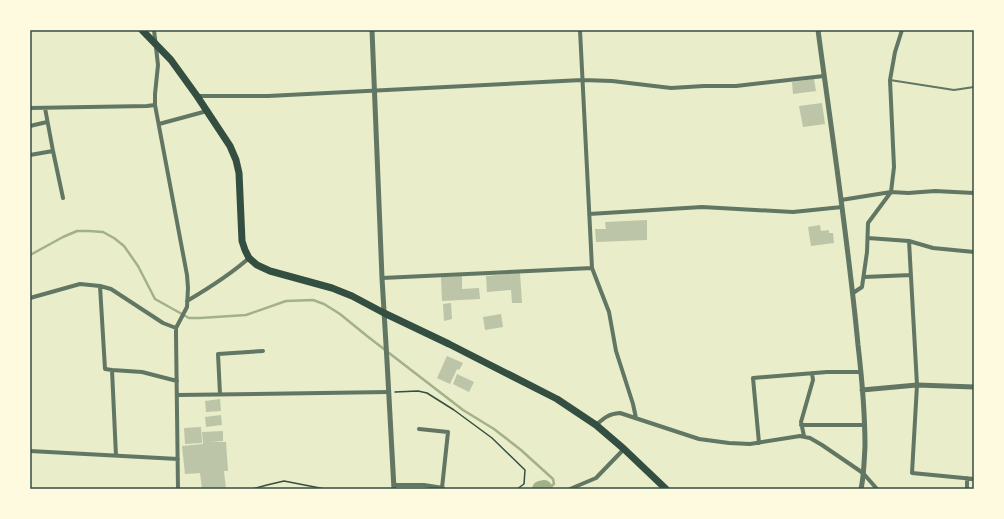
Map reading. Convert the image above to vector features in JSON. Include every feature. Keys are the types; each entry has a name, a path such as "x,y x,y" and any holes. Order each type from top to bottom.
{"main road":[{"path":"142,30 171,60 230,146 236,160 239,173 242,241 249,258 257,265 270,271 332,288 352,296 557,399 596,425 666,489"}],"street":[{"path":"154,30 158,65 155,105 185,260 188,288 187,307 176,328 178,489"},
{"path":"372,30 382,278 394,487 424,485 443,488 448,432 419,429"},
{"path":"580,30 592,268 609,312 616,351 636,418"},
{"path":"818,30 853,293 861,372 865,425 863,482 861,489"},
{"path":"853,293 862,287 864,278 868,223 892,192 894,167 890,80 895,52 902,30"},
{"path":"197,96 268,96 582,80 612,81 670,88 736,86 824,76"},
{"path":"30,108 155,105"},
{"path":"44,108 63,198"},
{"path":"159,124 207,111"},
{"path":"30,126 47,122"},
{"path":"30,155 53,150"},
{"path":"841,200 892,192 908,193 935,191 974,193"},
{"path":"589,214 702,207 793,212 842,207"},
{"path":"868,238 909,241 934,248 974,252"},
{"path":"909,241 917,385 912,473 974,479"},
{"path":"188,301 238,268 249,258"},
{"path":"382,278 592,268"},
{"path":"864,278 911,274"},
{"path":"30,298 80,284 100,286 111,290 163,323 176,328"},
{"path":"100,286 105,369 142,372 177,381"},
{"path":"220,394 218,354 263,351"},
{"path":"112,370 116,456"},
{"path":"759,443 753,378 827,372 861,372"},
{"path":"804,436 801,422 813,380 812,373"},
{"path":"862,390 917,385 974,387"},
{"path":"177,395 389,392"},
{"path":"596,425 607,416 620,413 699,439 729,443 750,444 804,436 822,445 863,473 877,489"},
{"path":"801,425 865,425"},
{"path":"570,489 596,478 624,449"},
{"path":"30,451 178,459"},
{"path":"967,478 967,489"}],"lane":[{"path":"890,80 954,90 974,87"}],"path":[{"path":"389,392 427,393 454,410 492,438 525,470 524,484 516,489"},
{"path":"252,489 267,484 284,481 326,489"}],"building":[{"path":"814,79 816,91 793,94 792,82"},
{"path":"822,103 825,124 803,127 799,106"},
{"path":"647,220 647,240 596,242 595,229 606,229 605,222"},
{"path":"820,225 821,231 829,230 829,233 833,233 834,243 811,246 808,227"},
{"path":"520,273 522,303 512,303 511,290 487,292 486,276"},
{"path":"462,276 462,289 479,288 480,299 442,301 441,277"},
{"path":"451,303 452,319 444,321 443,304"},
{"path":"501,314 503,327 485,330 483,317"},
{"path":"447,356 463,363 459,370 457,369 450,384 437,378"},
{"path":"457,374 474,382 469,392 453,384"},
{"path":"220,399 221,411 206,412 205,401"},
{"path":"221,415 222,425 206,427 205,417"},
{"path":"201,427 202,443 185,444 184,428"},
{"path":"223,431 223,441 211,442 226,442 228,471 224,471 226,489 202,489 200,473 185,474 182,446 203,444 202,432"}],"waterway":[{"path":"30,255 77,231 103,232 124,246 138,266 155,299 189,318 246,315 286,301 313,300 324,304 340,314 463,410 494,429 521,450 553,479 554,484 547,489"},
{"path":"540,489 545,489"}]}
